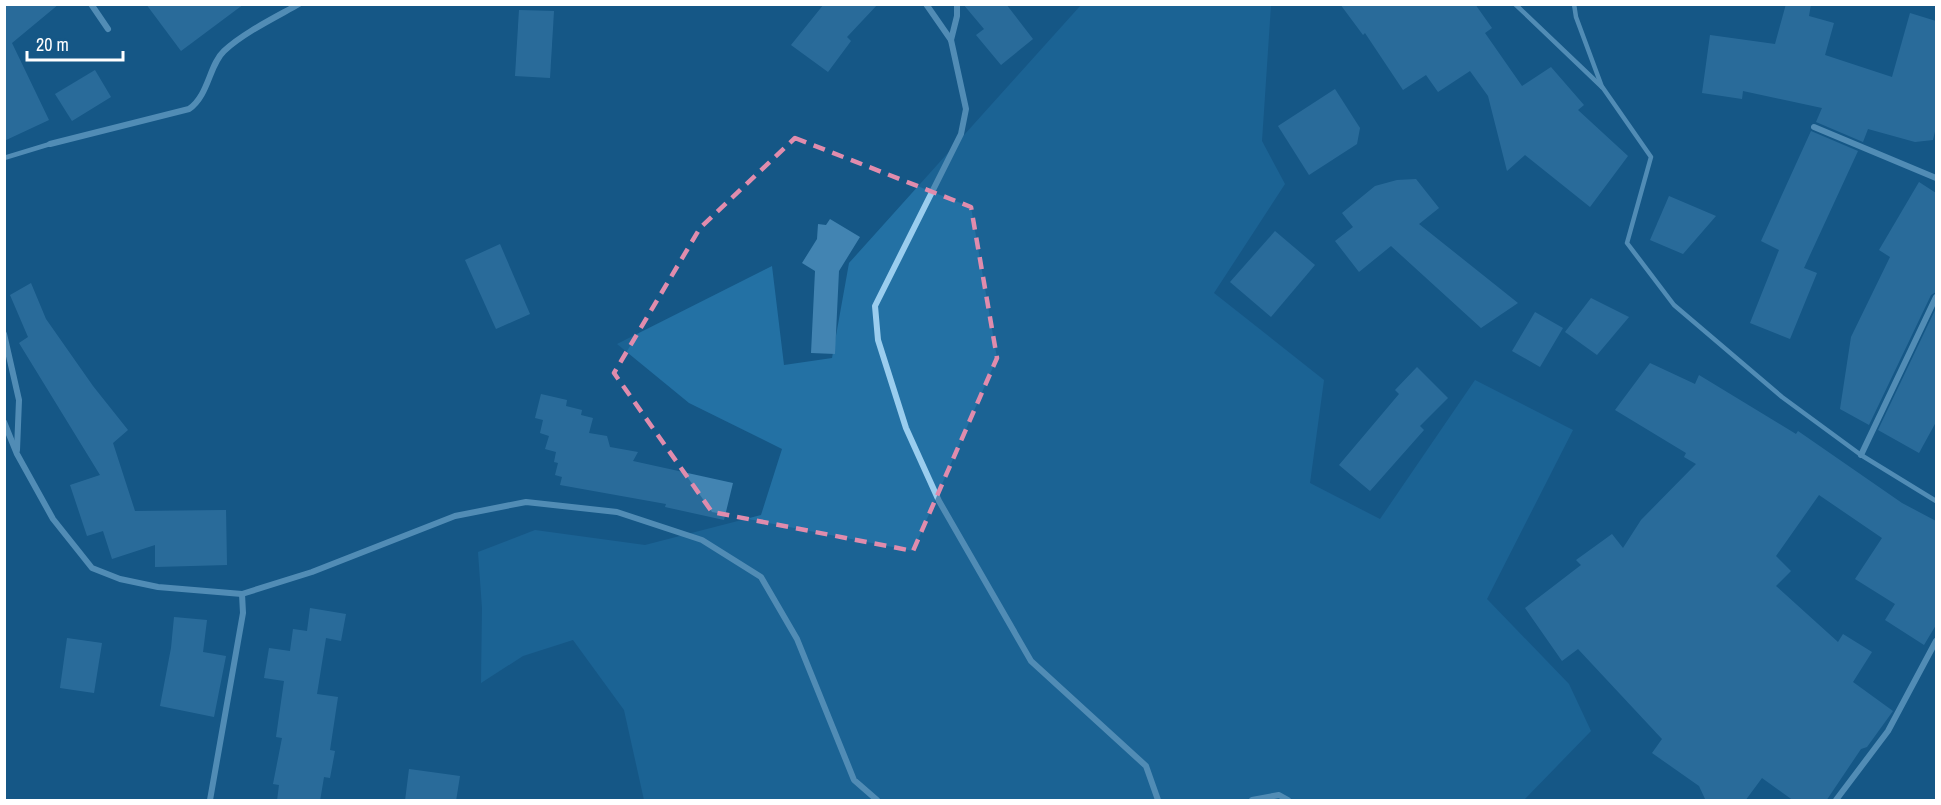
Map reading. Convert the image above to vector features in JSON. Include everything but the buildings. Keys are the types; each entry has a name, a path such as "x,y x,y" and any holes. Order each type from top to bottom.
{"street":[{"path":"91,4 108,28"},
{"path":"51,144 189,110 198,103 223,52 261,25 299,4"},
{"path":"926,4 951,40 966,109 961,134 876,306 878,340 906,429 939,501 1031,661 1146,766 1158,801"},
{"path":"951,40 957,16 957,4"},
{"path":"1814,127 1936,177"},
{"path":"1861,455 1936,297"},
{"path":"4,334 19,400 17,454"},
{"path":"4,422 17,454 53,519 92,568 120,579 158,587 242,594 312,572 455,516 526,502 617,512 702,540 761,577 797,639 854,780 877,801"},
{"path":"210,801 243,614 242,594"},
{"path":"1836,801 1888,730 1936,641"},
{"path":"1252,801 1279,795 1288,801"}],"lane":[{"path":"1515,4 1603,88 1651,157 1627,243 1674,305 1782,397 1861,455 1936,501"},
{"path":"1574,4 1576,17 1603,88"},
{"path":"4,158 51,144"}],"highlighted area":[{"path":"795,138 971,207 997,358 913,551 712,512 614,373 700,228"}],"shaded area":[{"path":"1081,5 1271,5 1262,141 1285,184 1214,293 1324,380 1310,483 1380,519 1475,380 1573,430 1487,599 1569,684 1591,731 1524,800 644,800 624,710 573,640 523,656 481,683 482,608 478,552 535,530 645,545 761,515 782,449 689,403 617,344 772,266 784,365 832,358 849,263"}]}
